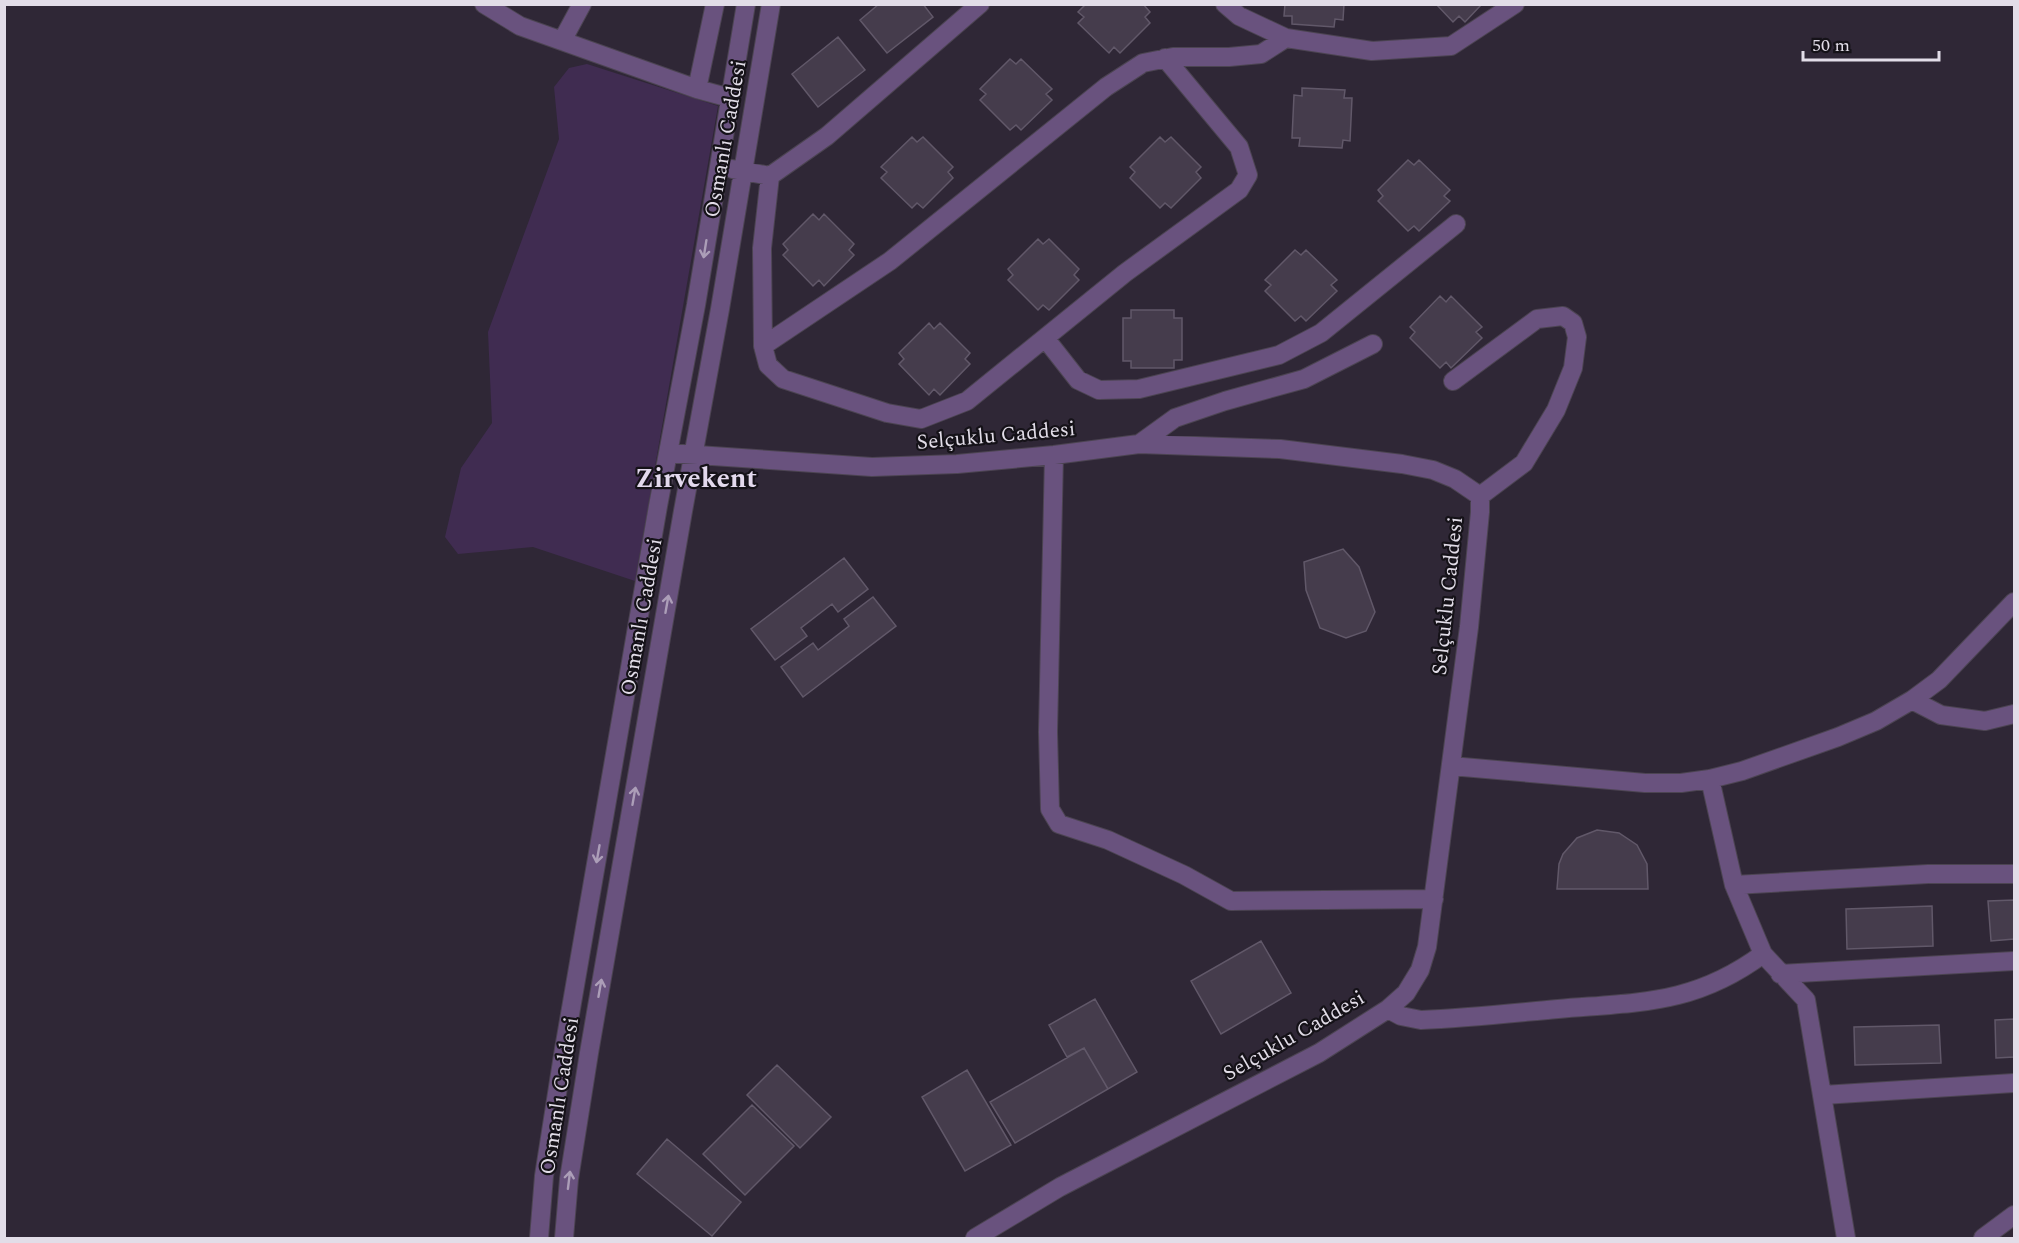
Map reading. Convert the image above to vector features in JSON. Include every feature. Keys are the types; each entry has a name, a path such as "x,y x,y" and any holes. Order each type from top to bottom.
{"street":[{"path":"484,4 520,26 697,89 730,98"},
{"path":"562,41 582,4"},
{"path":"697,89 715,4"},
{"name":"Osmanlı Caddesi","path":"539,1239 544,1176 564,1049 746,4"},
{"name":"Osmanlı Caddesi","path":"564,1239 568,1179 589,1053 744,171 771,4"},
{"path":"719,167 770,176 827,136 980,4"},
{"path":"1225,4 1239,16 1286,38 1372,51 1451,46 1515,4"},
{"path":"763,346 890,261 1106,87 1143,63 1165,58 1261,54 1286,38"},
{"path":"770,176 762,248 763,346 768,365 783,379 887,413 921,419 968,400 1125,273 1239,190 1248,175 1239,147 1165,58"},
{"path":"1045,338 1078,380 1100,390 1138,389 1279,355 1321,333 1456,224"},
{"path":"1453,381 1537,319 1563,316 1573,323 1577,337 1573,368 1556,410 1524,463 1480,496"},
{"path":"1139,444 1175,418 1225,400 1304,379 1372,344"},
{"name":"Selçuklu Caddesi","path":"668,453 872,467 957,464 1139,444 1280,449 1433,470 1455,479 1480,496 1469,627 1427,947 1420,970 1406,993 1388,1009 1318,1053 1060,1187 975,1239"},
{"path":"1054,455 1048,732 1050,810 1059,824 1108,840 1184,875 1231,901 1434,899"},
{"path":"1451,766 1645,783 1681,783 1742,771 1876,722 1912,700 1939,680 2014,602"},
{"path":"1912,700 1941,715 1952,717 1985,721 2014,714"},
{"path":"1710,779 1734,885 1763,954 1806,1000 1846,1239"},
{"path":"1734,885 1928,874 2014,874"},
{"path":"1388,1009 1401,1016 1421,1020 1657,1000 1704,988 1735,973 1763,954"},
{"path":"1780,974 2014,961"},
{"path":"1823,1095 2014,1083"},
{"path":"1983,1239 2014,1215"}],"shaded area":[{"path":"587,64 718,106 635,581 533,547 458,554 445,537 461,468 492,423 488,332 559,139 554,87 569,68"}],"building":[{"path":"879,4 923,4 933,17 887,53 860,20"},
{"path":"1086,4 1143,4 1150,12 1145,17 1150,23 1120,53 1114,47 1109,53 1078,23 1084,17 1078,12"},
{"path":"1285,4 1344,4 1343,20 1335,19 1334,27 1292,24 1292,16 1284,16"},
{"path":"1436,4 1482,4 1465,22 1459,16 1453,22"},
{"path":"838,37 865,70 818,107 792,74"},
{"path":"1010,59 1016,64 1021,59 1052,89 1046,94 1052,100 1021,130 1016,125 1010,130 980,100 986,94 980,89"},
{"path":"1302,88 1345,90 1344,98 1352,98 1350,141 1343,140 1342,148 1299,146 1300,138 1292,138 1294,95 1302,96"},
{"path":"912,137 917,142 923,137 953,167 948,172 953,178 923,208 917,203 912,208 881,178 887,172 881,167"},
{"path":"1160,137 1165,142 1171,137 1201,167 1196,172 1201,178 1171,208 1165,203 1160,208 1130,178 1135,172 1130,167"},
{"path":"1408,160 1414,165 1419,160 1450,190 1444,196 1450,201 1419,231 1414,226 1408,231 1378,201 1383,196 1378,190"},
{"path":"813,214 819,220 824,214 854,244 849,250 854,255 824,286 819,280 813,286 783,255 788,250 783,244"},
{"path":"1038,239 1043,244 1049,239 1079,269 1074,275 1079,280 1049,310 1043,305 1038,310 1008,280 1013,275 1008,269"},
{"path":"1295,250 1301,255 1306,250 1337,280 1331,285 1337,291 1306,321 1301,316 1295,321 1265,291 1271,285 1265,280"},
{"path":"1440,296 1446,302 1451,296 1482,327 1476,332 1482,338 1451,368 1446,362 1440,368 1410,338 1415,332 1410,327"},
{"path":"1131,310 1174,310 1174,318 1182,318 1182,360 1174,360 1174,368 1131,368 1131,361 1123,361 1123,318 1131,318"},
{"path":"929,323 934,329 940,323 970,353 965,359 970,364 940,395 934,389 929,395 899,364 904,359 899,353"},
{"path":"1343,549 1359,567 1375,612 1366,631 1346,638 1320,628 1306,590 1304,562"},
{"path":"844,558 868,589 838,612 832,604 801,628 807,636 775,660 751,629"},
{"path":"873,597 896,626 803,697 781,667 813,643 818,650 849,626 844,619"},
{"path":"1597,830 1619,833 1637,845 1647,864 1648,889 1557,889 1559,864 1563,854 1577,838"},
{"path":"2014,900 2014,939 1991,941 1988,901"},
{"path":"1932,906 1933,946 1847,949 1846,909"},
{"path":"1261,941 1291,993 1221,1034 1191,981"},
{"path":"1095,999 1137,1072 1108,1089 1084,1048 1067,1057 1049,1025"},
{"path":"2014,1019 2014,1057 1996,1058 1995,1020"},
{"path":"1939,1025 1941,1063 1855,1065 1854,1027"},
{"path":"1084,1048 1108,1089 1015,1143 990,1102"},
{"path":"777,1065 831,1117 800,1148 747,1095"},
{"path":"967,1070 1011,1145 965,1171 922,1097"},
{"path":"752,1105 794,1146 745,1195 703,1154"},
{"path":"667,1139 741,1202 712,1236 637,1174"}],"district":[{"name":"Zirvekent","path":"696,479"}]}
